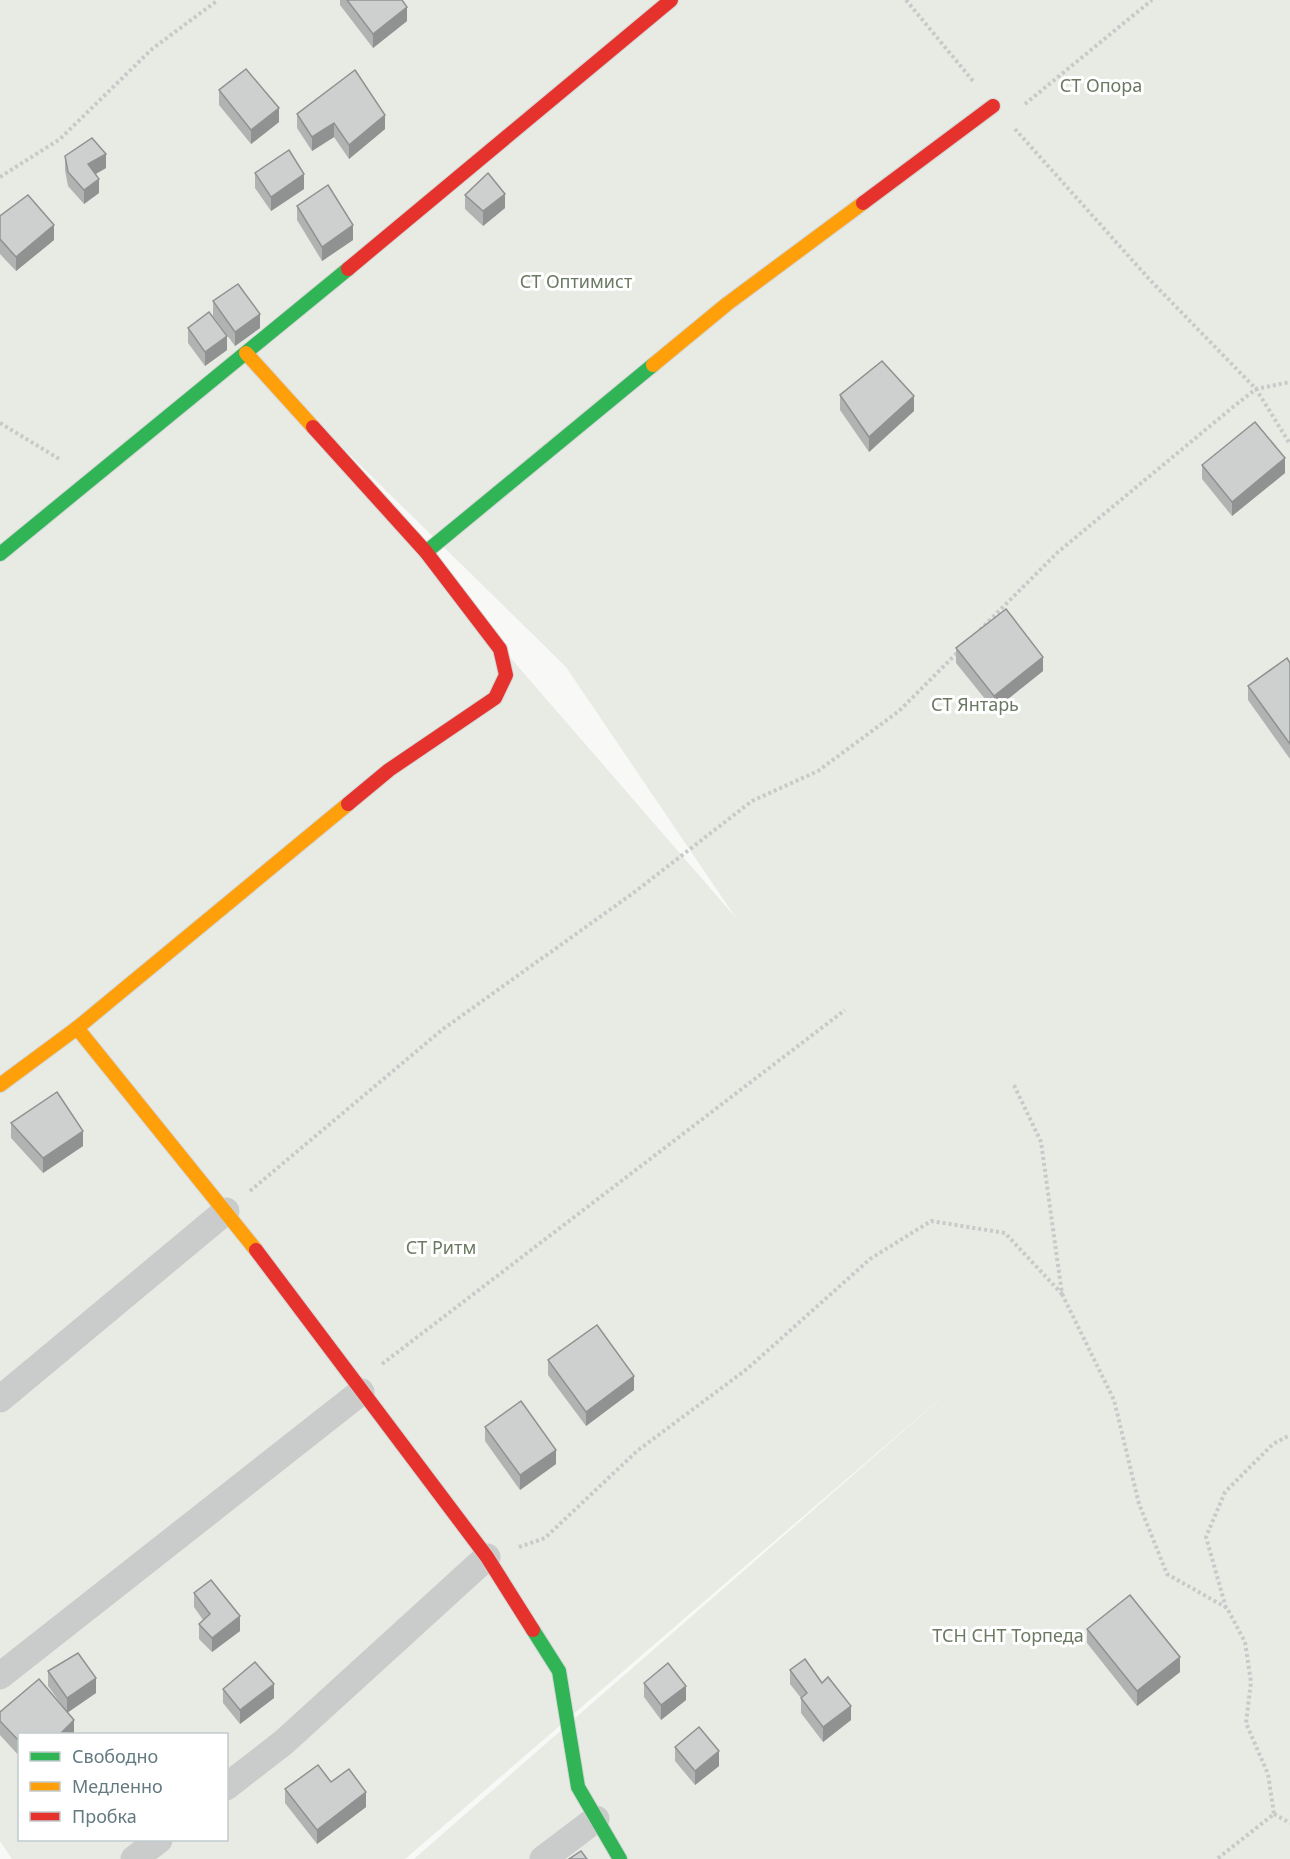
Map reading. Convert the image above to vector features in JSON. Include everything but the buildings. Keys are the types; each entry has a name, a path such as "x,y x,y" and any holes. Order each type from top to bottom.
{"street":[{"path":"0,554 90,478 246,354 671,0"},
{"path":"426,552 727,304 993,106"},
{"path":"0,1085 77,1028 389,770 495,698 506,675 500,649 426,552 246,354"},
{"path":"77,1028 226,1211 486,1557 559,1671 578,1786 620,1859"},
{"path":"0,1399 226,1211"},
{"path":"0,1676 359,1388"},
{"path":"228,1785 284,1742 486,1557"},
{"path":"543,1859 596,1819"},
{"path":"134,1859 156,1841"}],"path":[{"path":"0,177 60,139 152,49 218,0"},
{"path":"906,0 993,106 1150,280 1256,389 1290,444"},
{"path":"1006,119 1152,0"},
{"path":"974,636 1058,552 1256,389 1290,382"},
{"path":"0,423 90,478"},
{"path":"226,1211 443,1029 632,894 752,801 818,771 899,711 966,644"},
{"path":"359,1388 845,1010"},
{"path":"1012,1083 1041,1142 1062,1294"},
{"path":"486,1557 545,1538 637,1451 747,1369 870,1259 931,1221 1005,1233 1062,1294 1114,1400 1139,1504 1167,1574 1227,1608"},
{"path":"1274,1814 1268,1774 1246,1723 1251,1682 1245,1642 1227,1608 1206,1537 1225,1492 1273,1444 1290,1436"},
{"path":"1274,1814 1290,1823"},
{"path":"1217,1859 1274,1814"}],"green space":[{"path":"0,0 1290,0 1290,1859 414,1859 964,1378 405,1859 12,1859 0,1841","holes":["254,361 566,667 736,918"]}],"traffic: fast":[{"path":"0,554 348,269"},
{"path":"426,552 653,365"},
{"path":"533,1630 559,1671 578,1787 620,1859"}],"traffic: slow":[{"path":"653,365 727,304 863,203"},
{"path":"246,353 313,427"},
{"path":"0,1085 77,1028 348,804"},
{"path":"77,1028 256,1250"}],"traffic: jam":[{"path":"348,269 671,0"},
{"path":"863,203 993,106"},
{"path":"313,427 426,552 500,649 506,675 495,698 389,770 348,804"},
{"path":"256,1250 487,1557 533,1630"}],"park label":[{"name":"СТ Опора","path":"1101,86"},
{"name":"СТ Оптимист","path":"576,282"},
{"name":"СТ Янтарь","path":"975,705"},
{"name":"СТ Ритм","path":"441,1248"},
{"name":"ТСН СНТ Торпеда","path":"1008,1636"}]}
